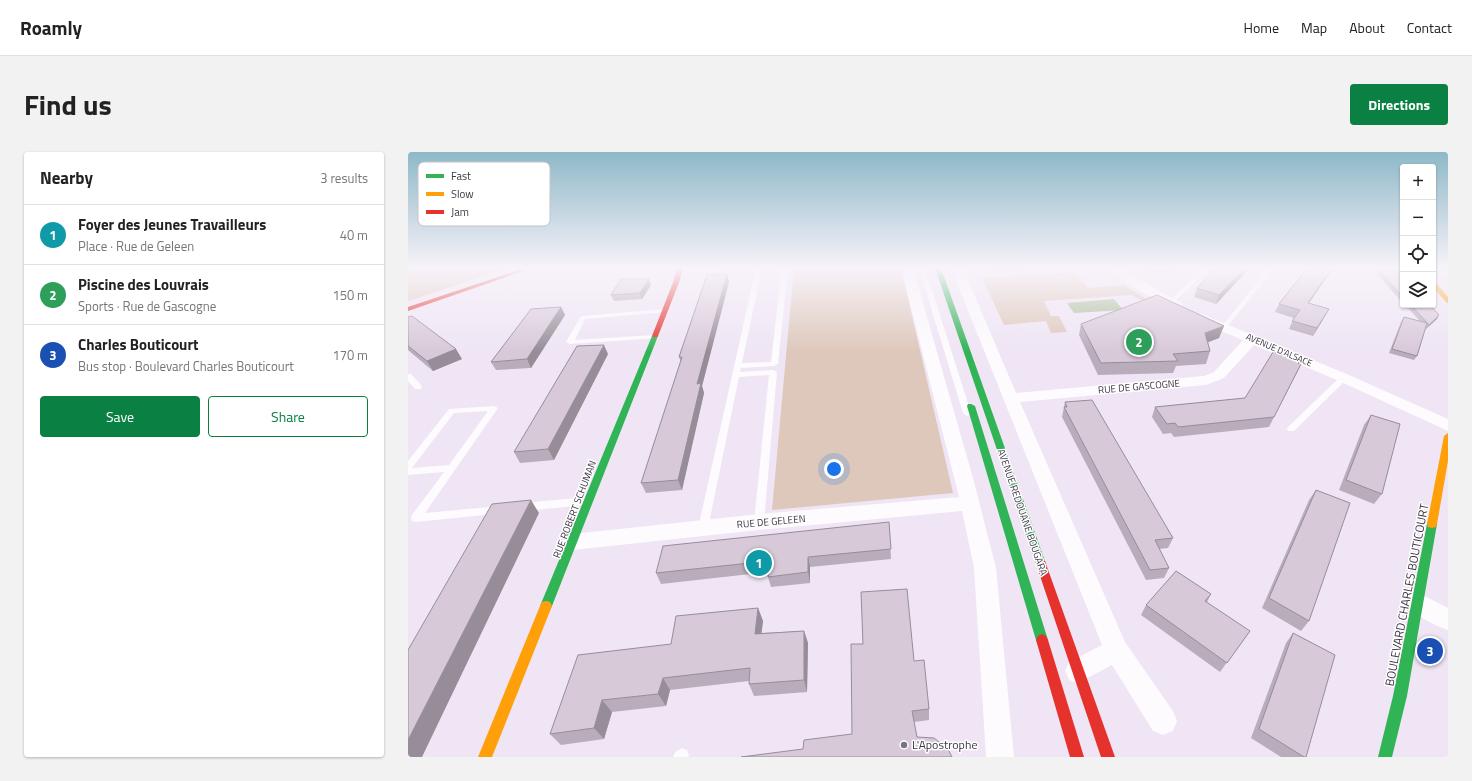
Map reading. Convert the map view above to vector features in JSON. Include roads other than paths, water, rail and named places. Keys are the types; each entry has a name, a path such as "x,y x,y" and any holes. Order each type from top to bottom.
{"main road":[{"path":"408,308 444,296"},
{"name":"RUE ROBERT SCHUMAN","path":"486,757 670,296"},
{"name":"AVENUE REDOUANE BOUGARA","path":"937,296 1076,747 1077,757"},
{"name":"AVENUE REDOUANE BOUGARA","path":"948,296 1108,757"},
{"name":"BOULEVARD CHARLES BOUTICOURT","path":"1385,757 1400,696 1417,602 1441,511 1448,436"}],"street":[{"path":"915,296 964,478 985,568 1000,757"},
{"path":"969,296 1116,650 1164,721"},
{"name":"AVENUE D'ALSACE","path":"1159,296 1170,303 1344,378 1448,426"},
{"name":"RUE DE GASCOGNE","path":"1010,398 1206,380 1219,375 1252,339"},
{"name":"RUE DE GELEEN","path":"573,542 759,522 969,503"},
{"path":"1417,602 1448,620"},
{"path":"1078,670 1116,650"}],"lane":[{"path":"703,528 753,296"},
{"path":"736,371 774,364 781,296"},
{"path":"931,296 978,450 992,477"},
{"path":"952,296 1063,599 1069,646"},
{"path":"1170,303 1177,296"},
{"path":"1224,327 1249,296"},
{"path":"655,336 570,342 583,317 665,311"},
{"path":"736,371 774,372 759,522"},
{"path":"408,376 418,387"},
{"path":"1292,429 1344,378"},
{"path":"408,467 452,411 494,408 412,519"},
{"path":"408,472 451,468"},
{"path":"412,519 588,501"}],"place":[{"name":"Piscine des Louvrais","path":"1139,342"},
{"name":"Foyer des Jeunes Travailleurs","path":"759,563"},
{"name":"Charles Bouticourt","path":"1430,651"},
{"name":"L'Apostrophe","path":"904,745"}]}
